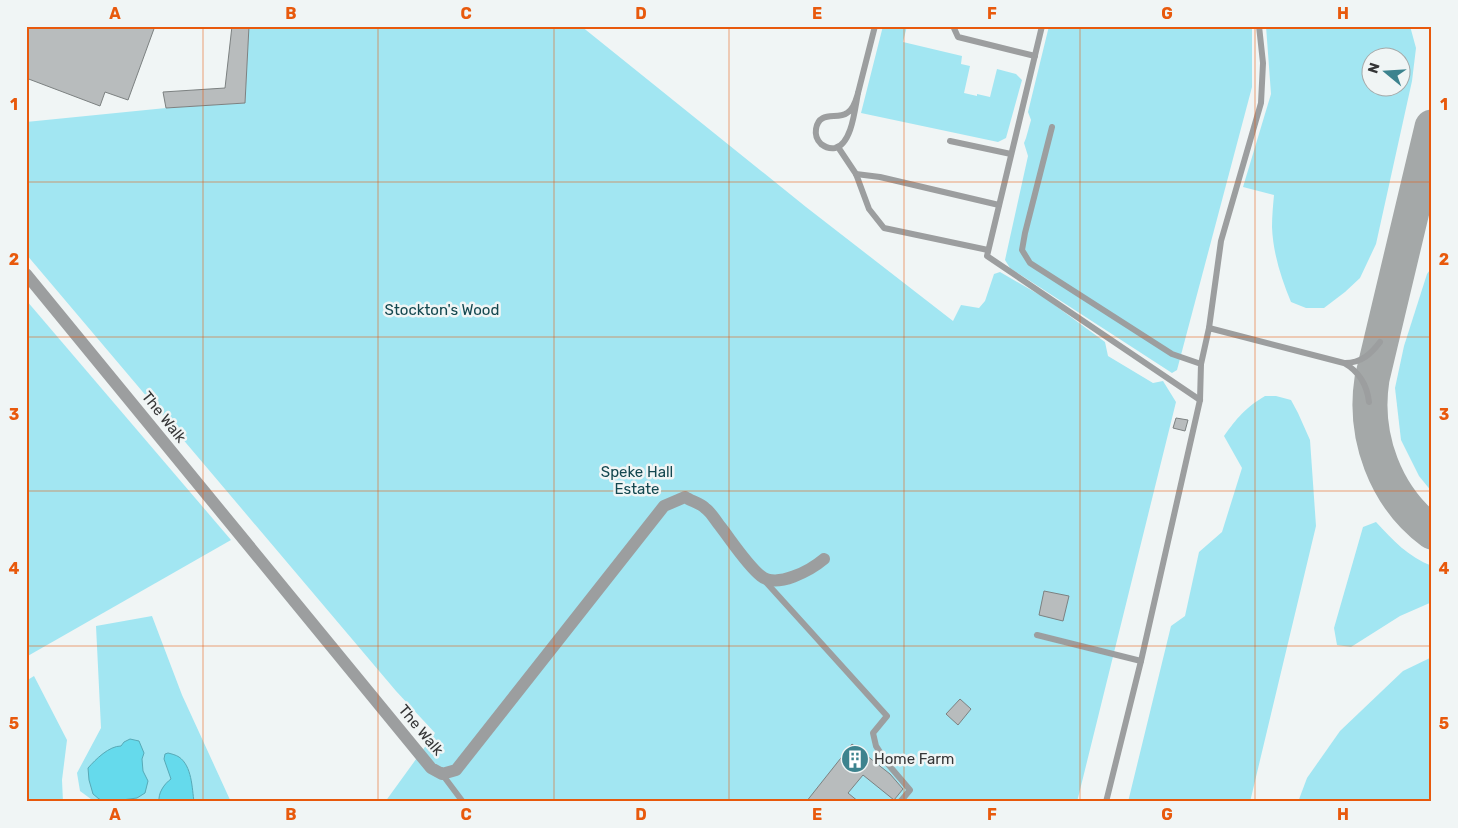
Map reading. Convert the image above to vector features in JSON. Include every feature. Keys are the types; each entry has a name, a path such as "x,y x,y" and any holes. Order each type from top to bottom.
{"street":[{"name":"The Walk","path":"26,274 431,768 442,774 456,770 664,506 685,497 705,508 762,577"},
{"path":"762,577 771,580 783,580 816,566 824,559"}],"lane":[{"path":"858,93 852,134 838,147 828,148 820,143 816,133 816,127 819,122 828,116 841,116 848,113 854,106 874,26"},
{"path":"953,26 958,37 1035,56"},
{"path":"1042,26 987,256 1200,400"},
{"path":"1106,802 1141,661 1200,400 1201,364 1209,328 1221,241 1261,103 1263,63 1259,26"},
{"path":"1052,127 1022,250 1030,263 1172,354 1201,364"},
{"path":"950,141 1011,154"},
{"path":"838,147 856,174 869,209 884,228 988,250"},
{"path":"856,174 880,177 999,205"},
{"path":"1209,328 1344,363 1358,362 1375,349 1380,342"},
{"path":"1344,363 1355,371 1364,382 1369,402"},
{"path":"762,577 887,716 873,732 876,746 887,763 910,790 900,802"},
{"path":"1037,635 1141,661"},
{"path":"442,774 462,802"}],"green space":[{"name":"Speke Hall Estate","path":"249,26 581,26 806,207 953,321 961,305 979,308 985,301 994,274 1000,272 1045,298 1105,342 1108,356 1153,383 1163,381 1176,402 1077,802 385,802 435,733 396,691 26,254 26,122 166,108 245,103"},
{"path":"883,26 907,26 903,42 962,56 961,64 970,66 964,93 990,97 997,69 1016,74 1022,80 1006,138 998,142 861,113"},
{"path":"1049,26 1252,26 1252,87 1177,370 1172,373 1010,268 1005,260 1028,156 1024,143 1031,120 1028,112"},
{"path":"1266,26 1410,26 1416,48 1410,90 1410,48 1360,48 1360,98 1408,98 1376,244 1360,278 1324,308 1306,308 1291,302 1281,275 1274,246 1272,215 1274,195 1243,187 1271,94"},
{"path":"1432,267 1432,492 1419,476 1401,440 1395,388 1404,346 1427,274"},
{"path":"26,300 231,540 26,657"},
{"path":"1265,396 1276,396 1291,400 1310,440 1316,526 1250,802 1128,802 1171,626 1185,616 1199,552 1222,532 1242,468 1224,436 1242,414"},
{"path":"1376,522 1408,553 1432,566 1432,602 1400,616 1351,647 1337,645 1334,628 1363,527"},
{"path":"152,616 182,695 231,802 95,802 80,791 77,773 101,728 96,626"},
{"path":"1432,657 1432,802 1298,802 1307,778 1340,731 1403,671"},
{"path":"34,676 67,740 62,780 63,802 26,802 26,681"}],"shaded area":[{"path":"130,739 139,741 144,753 142,759 143,771 148,781 145,793 137,798 107,802 99,799 93,794 88,768 107,751 121,746"},
{"path":"168,753 179,757 187,766 191,778 194,802 159,802 159,795 162,789 171,779 164,759 165,754"}],"building":[{"path":"26,26 155,26 128,100 105,92 100,106 26,78"},
{"path":"232,26 249,26 245,103 166,108 163,92 225,88"},
{"path":"1176,418 1188,420 1185,431 1173,428"},
{"path":"1044,591 1069,596 1063,621 1039,615"},
{"path":"960,699 971,709 958,725 946,714"},
{"name":"Home Farm","path":"852,744 890,774 903,789 894,800 863,775 848,793 859,802 806,802"}],"taxiway":[{"path":"1432,127 1372,379 1370,401 1371,422 1381,464 1390,483 1402,501 1416,518 1432,532"}],"place":[{"name":"Home Farm","path":"855,759"}],"park label":[{"name":"Stockton's Wood","path":"442,310"}]}
